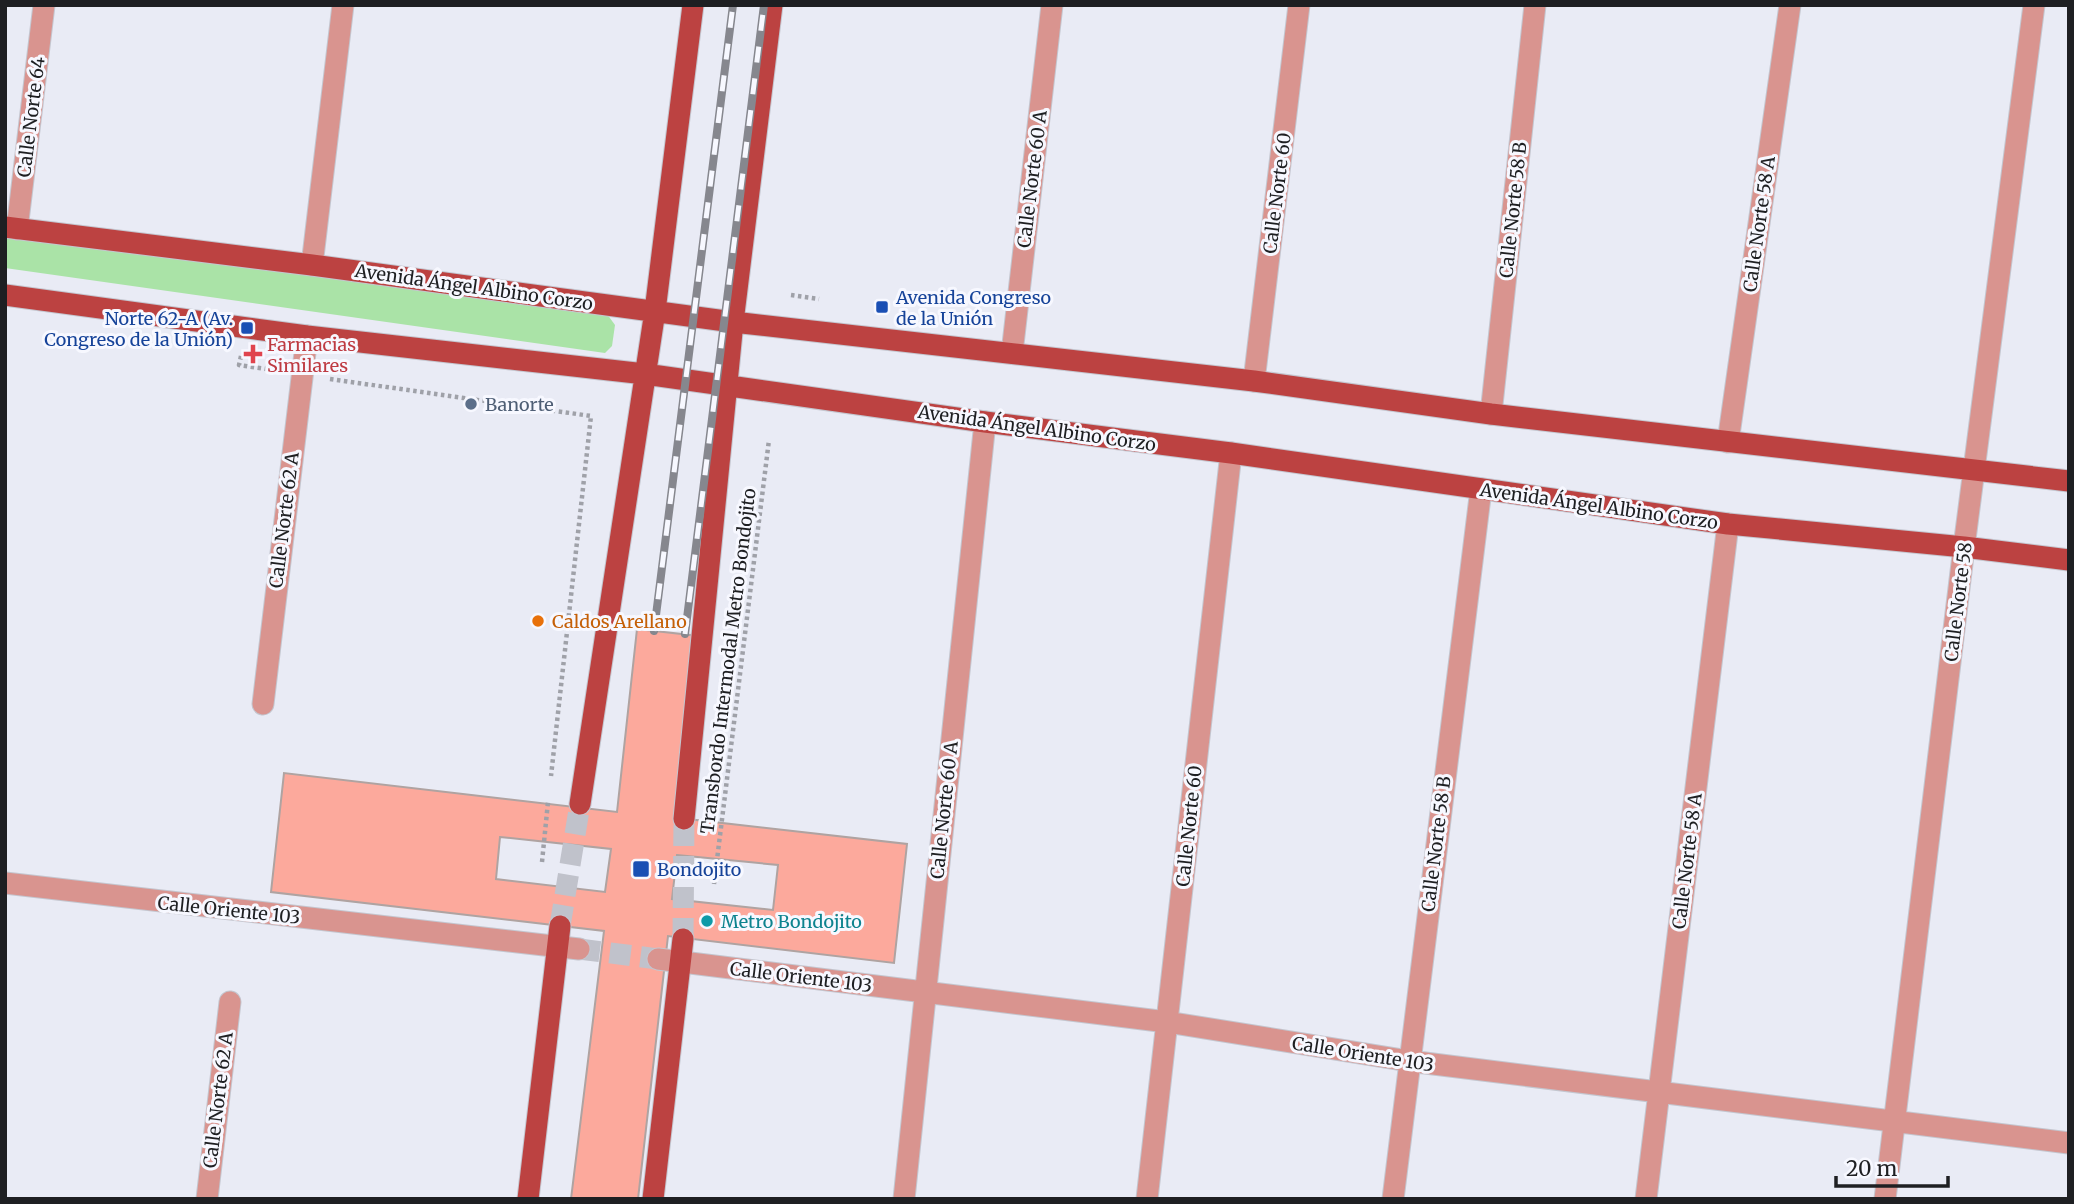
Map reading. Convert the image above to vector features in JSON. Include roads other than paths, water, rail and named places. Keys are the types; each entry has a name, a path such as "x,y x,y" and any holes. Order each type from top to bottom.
{"main road":[{"path":"580,804 655,311 692,5"},
{"path":"684,819 733,323 772,5"},
{"name":"Avenida Ángel Albino Corzo","path":"11,228 312,265 733,323 1254,381 1491,414 2069,481"},
{"name":"Avenida Ángel Albino Corzo","path":"5,295 307,336 645,374 985,422 1231,453 1728,524 2069,560"},
{"path":"528,1199 558,936"},
{"path":"653,1199 683,939"}],"street":[{"name":"Calle Norte 64","path":"11,228 44,5"},
{"path":"312,265 343,5"},
{"name":"Calle Norte 60 A","path":"1012,353 1052,5"},
{"name":"Calle Norte 60","path":"1254,381 1299,5"},
{"name":"Calle Norte 58 B","path":"1491,414 1535,5"},
{"name":"Calle Norte 58 A","path":"1728,442 1790,5"},
{"name":"Calle Norte 58","path":"1885,1199 1964,547 2034,5"},
{"name":"Calle Norte 62 A","path":"262,704 307,336"},
{"name":"Calle Norte 60 A","path":"904,1199 985,422"},
{"name":"Calle Norte 60","path":"1147,1199 1231,453"},
{"name":"Calle Norte 58 B","path":"1393,1199 1480,489"},
{"name":"Calle Norte 58 A","path":"1646,1199 1728,524"},
{"name":"Calle Oriente 103","path":"5,883 172,904 558,936 579,949"},
{"name":"Calle Oriente 103","path":"659,959 1167,1023 1409,1061 1658,1094 2069,1143"},
{"name":"Calle Norte 62 A","path":"207,1199 230,1002"}],"tunnel":[{"path":"560,926 580,804"},
{"path":"683,939 684,819"},
{"path":"579,949 658,959"}],"railway":[{"path":"654,631 733,5"},
{"path":"685,634 764,5"}],"place":[{"name":"Avenida Congreso de la Unión","path":"882,307"},
{"name":"Norte 62-A (Av. Congreso de la Unión)","path":"247,328"},
{"name":"Farmacias Similares","path":"253,354"},
{"name":"Banorte","path":"471,404"},
{"name":"Caldos Arellano","path":"538,621"},
{"name":"Bondojito","path":"641,869"},
{"name":"Metro Bondojito","path":"707,921"}]}
